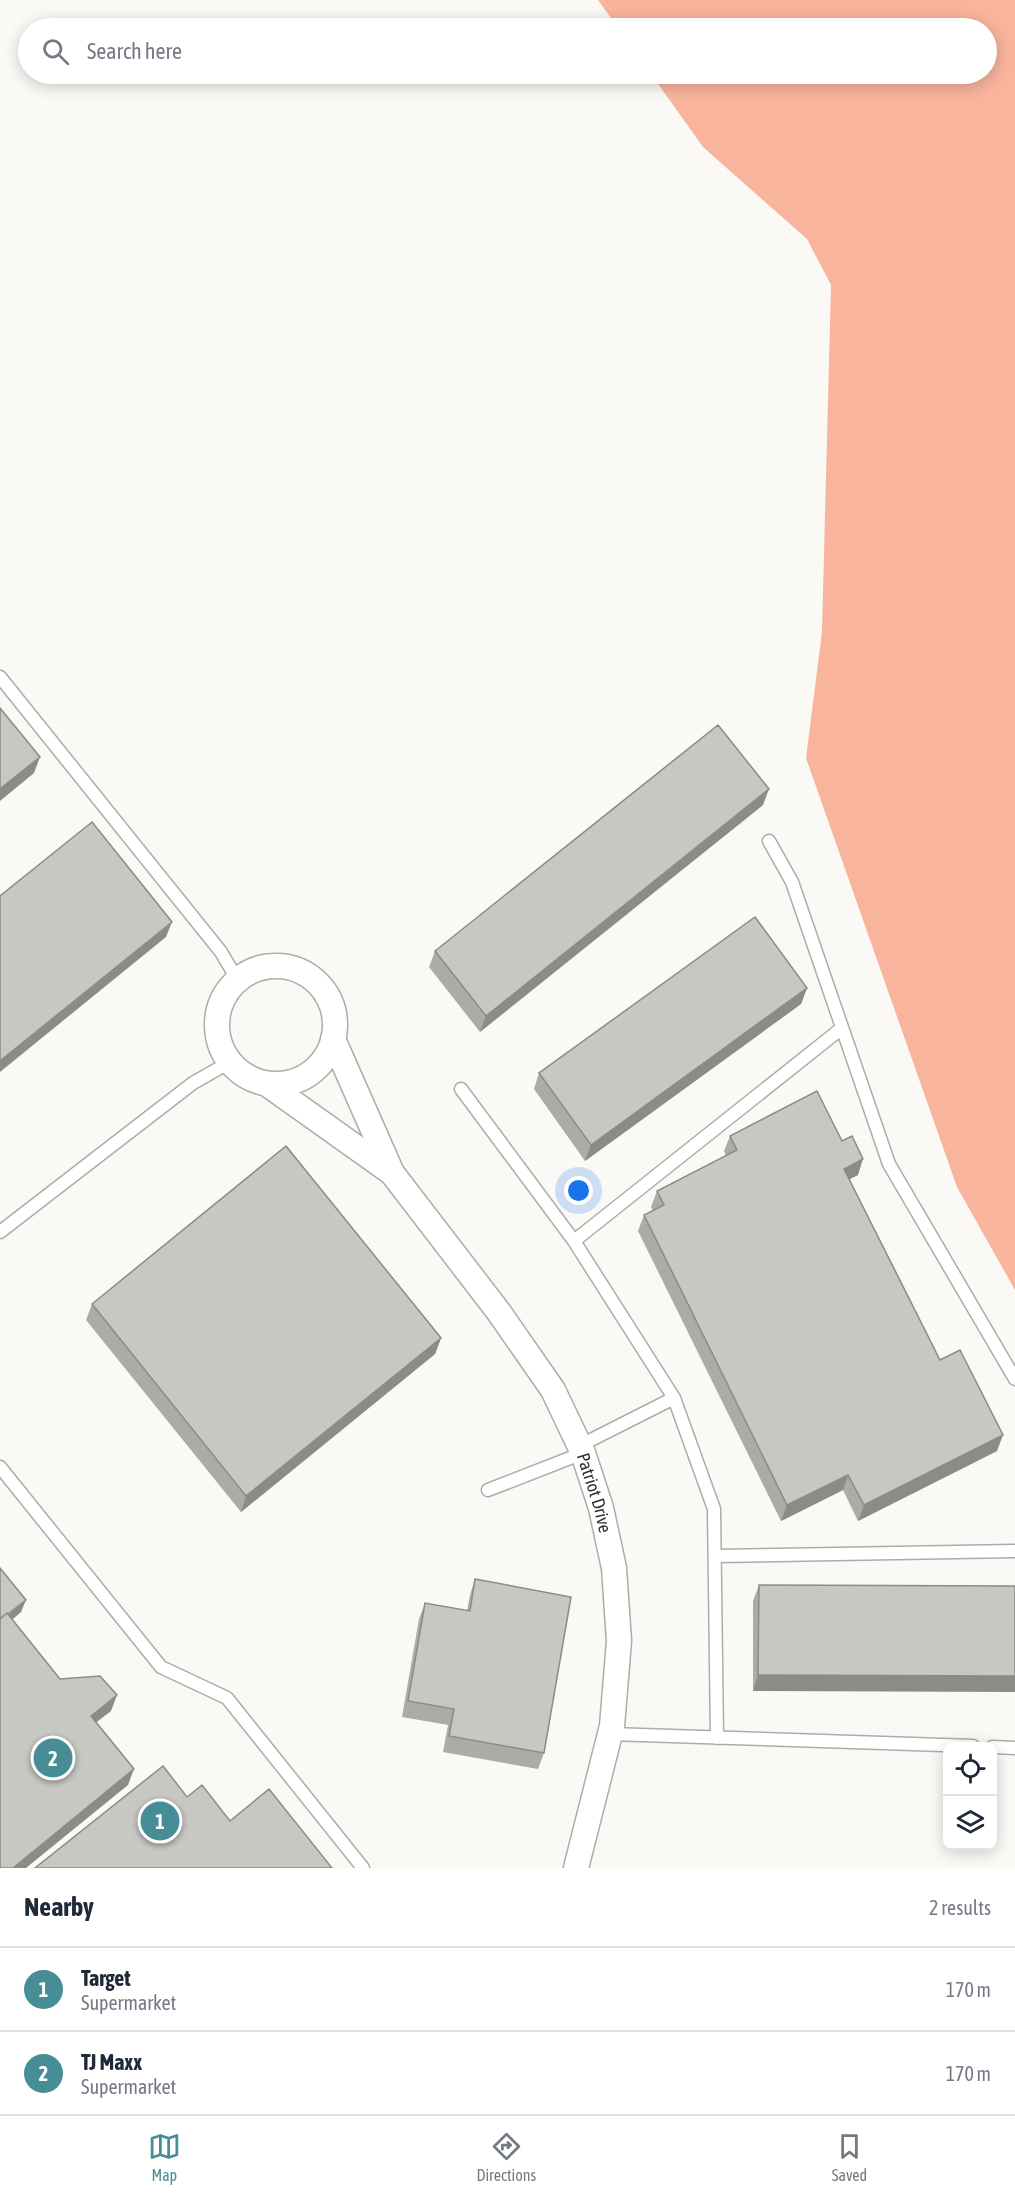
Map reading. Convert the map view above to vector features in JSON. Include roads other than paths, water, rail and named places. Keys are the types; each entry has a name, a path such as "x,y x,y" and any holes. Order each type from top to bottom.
{"street":[{"path":"271,965 290,967 307,974 321,986 331,1002 335,1021 333,1039 327,1055 316,1069 301,1079 285,1084 267,1084 240,1073 230,1062 220,1046 216,1028 218,1010 225,993 237,979 253,969 271,965"},
{"name":"Patriot Drive","path":"333,1039 392,1173 498,1311 547,1382 581,1450 601,1508 614,1568 619,1641 610,1734 589,1808 576,1868"},
{"name":"Patriot Drive","path":"267,1084 392,1173"}],"lane":[{"path":"0,677 221,952 237,979"},
{"path":"769,841 792,882 888,1164 1015,1379"},
{"path":"574,1241 842,1028"},
{"path":"0,1232 193,1083 230,1062"},
{"path":"461,1089 574,1241 674,1398 714,1509 717,1738"},
{"path":"488,1490 581,1450 674,1398"},
{"path":"0,1467 162,1667 227,1698 363,1868"},
{"path":"715,1556 1015,1551"},
{"path":"610,1734 943,1745"},
{"path":"997,1747 1015,1748"}],"place":[{"name":"TJ Maxx","path":"53,1758"},
{"name":"Target","path":"160,1821"}]}
